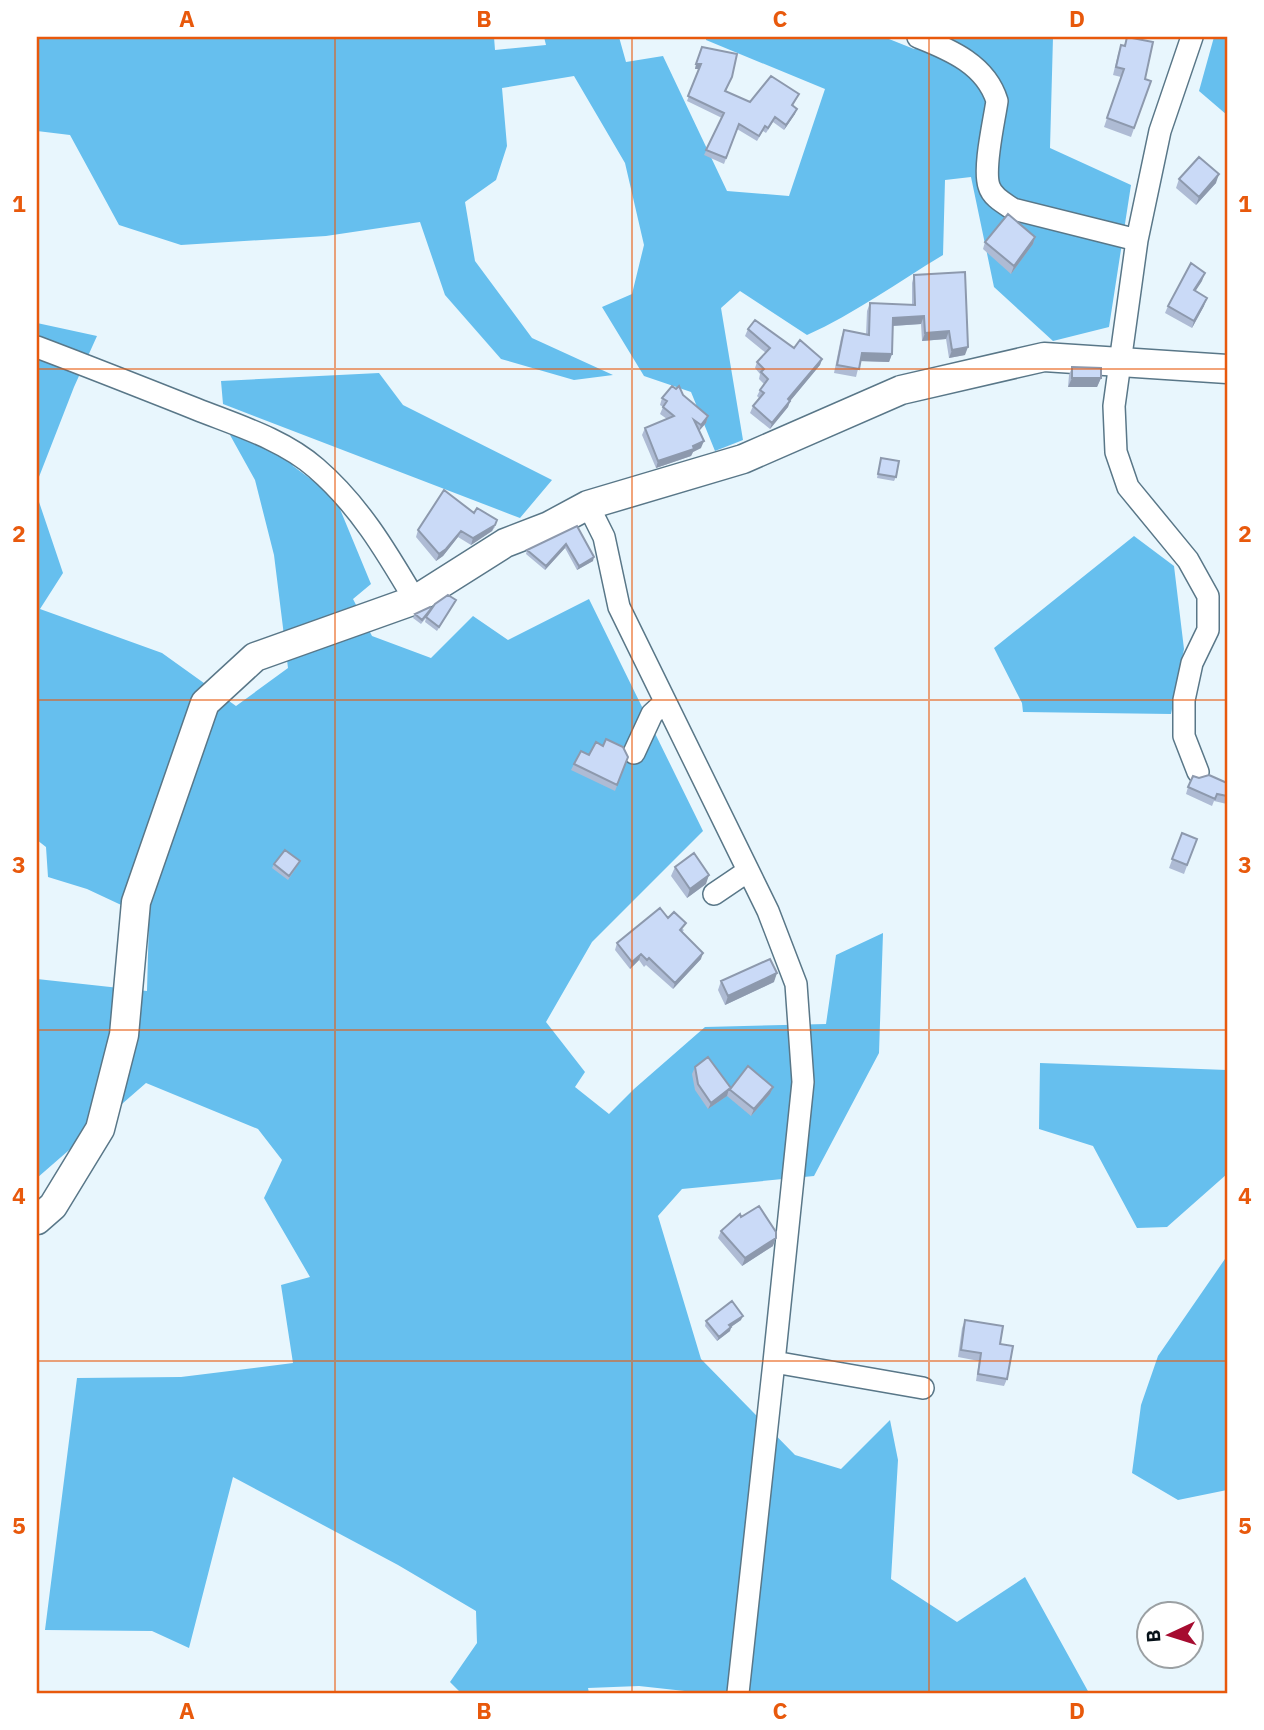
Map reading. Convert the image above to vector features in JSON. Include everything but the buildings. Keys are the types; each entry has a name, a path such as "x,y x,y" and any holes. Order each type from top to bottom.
{"street":[{"path":"918,37 947,48 982,72 995,92 997,102 987,173 989,188 1000,201 1013,209 1137,240"},
{"path":"1192,37 1160,131 1137,240 1114,406 1116,452 1128,487 1188,560 1208,596 1208,630 1192,663 1184,700 1184,736 1198,772"},
{"path":"37,346 231,422 299,455 315,467 365,519 415,600"},
{"path":"37,1220 53,1206 100,1129 124,1035 136,902 205,703 255,657 415,600 505,543 549,526 589,505 743,459 901,390 1044,357 1227,369"},
{"path":"589,505 604,537 619,607 768,911 796,984 803,1082 738,1693"},
{"path":"634,754 652,714 665,702"},
{"path":"714,894 748,871"},
{"path":"774,1362 923,1388"}],"shaded area":[{"path":"37,37 494,37 495,50 546,45 544,37 619,37 626,62 663,56 727,191 789,196 825,89 706,40 706,37 884,37 914,49 952,37 1053,37 1050,148 1131,185 1109,327 1053,341 994,287 971,177 945,180 943,255 842,317 807,335 740,291 721,308 743,440 715,451 691,392 644,376 602,307 632,294 644,245 625,163 574,76 502,88 507,146 496,180 465,202 475,261 532,338 613,375 574,380 501,359 445,295 420,222 326,236 181,245 119,225 70,135 37,131"},
{"path":"1214,37 1227,37 1227,115 1199,91"},
{"path":"37,323 97,336 37,482"},
{"path":"379,373 403,405 552,480 520,518 223,404 221,381"},
{"path":"230,435 281,437 293,466 335,497 371,584 353,599 372,636 431,658 473,616 508,640 589,599 703,831 592,942 546,1022 585,1072 575,1087 609,1114 705,1027 826,1024 836,955 883,933 879,1053 814,1176 682,1189 658,1216 701,1359 795,1455 841,1469 890,1420 898,1460 891,1579 957,1622 1025,1577 1089,1693 703,1693 639,1686 588,1688 589,1693 461,1693 450,1682 477,1643 476,1611 398,1565 233,1477 189,1648 152,1631 45,1630 77,1378 181,1377 293,1363 281,1285 310,1277 264,1198 282,1160 258,1129 146,1083 37,1178 37,979 147,991 149,918 87,889 48,877 46,847 37,840 37,496 63,573 40,609 162,653 236,706 288,668 274,555 255,480"},
{"path":"1134,536 1174,566 1184,649 1171,714 1023,712 1022,703 994,648"},
{"path":"1040,1063 1227,1070 1227,1174 1167,1227 1137,1228 1093,1146 1039,1129"},
{"path":"1227,1256 1227,1490 1178,1500 1132,1473 1141,1405 1158,1356"}]}
